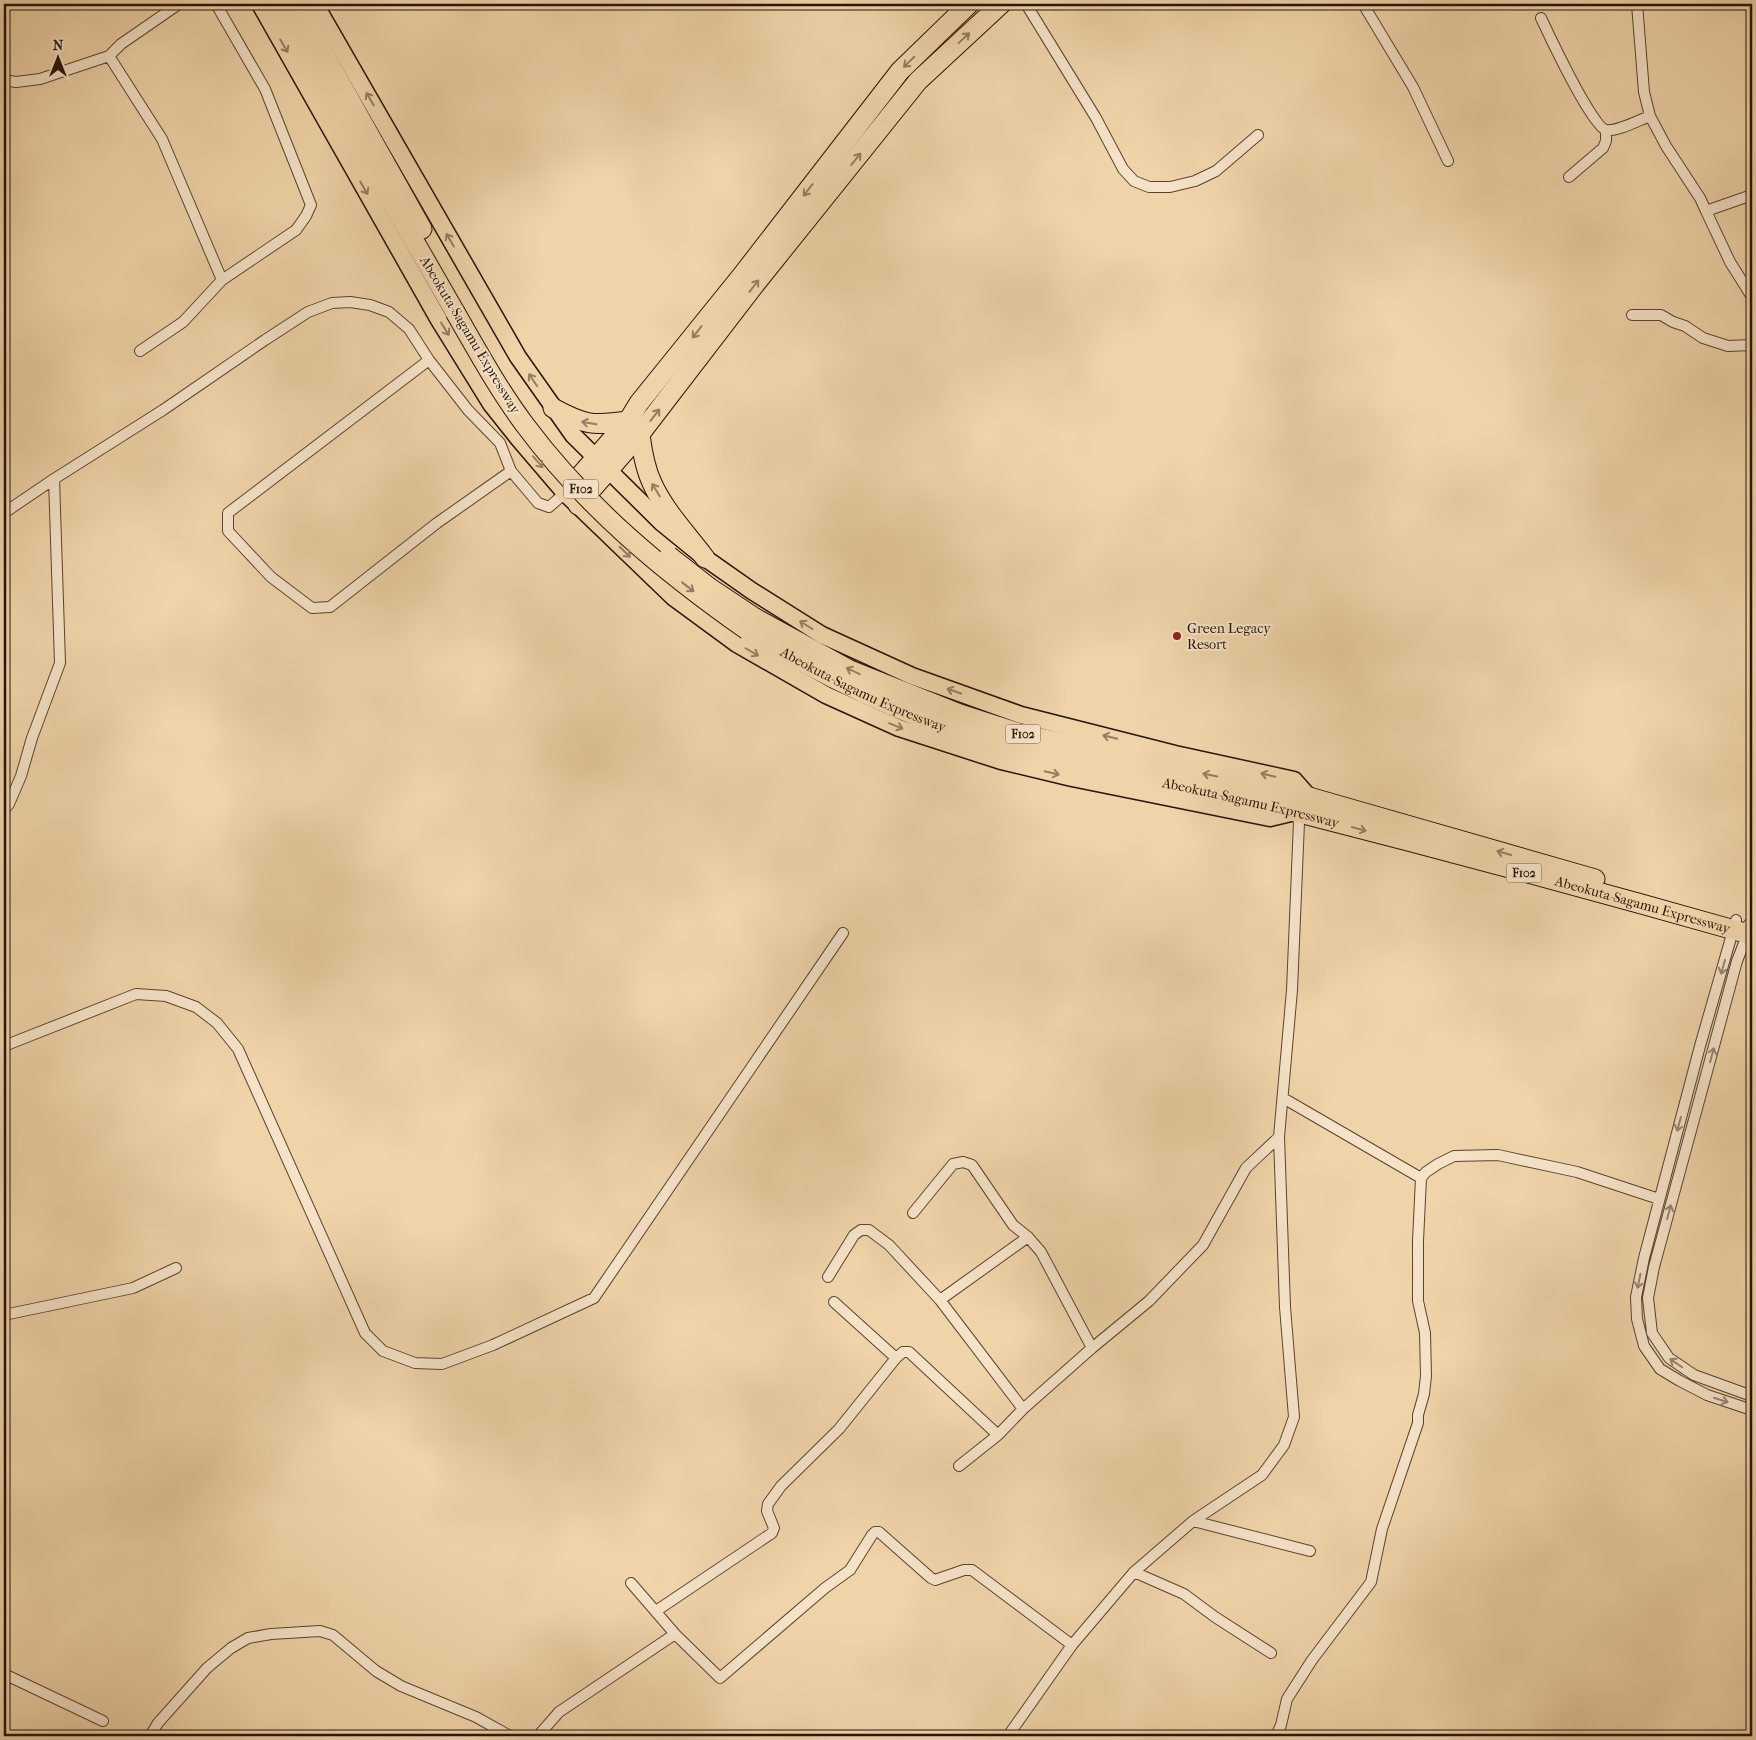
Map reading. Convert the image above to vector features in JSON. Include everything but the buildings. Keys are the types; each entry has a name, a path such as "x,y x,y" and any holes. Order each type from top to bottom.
{"highway":[{"name":"Abeokuta-Sagamu Expressway","path":"278,4 460,309 533,415 614,506 675,562 797,661 846,686 906,712 1016,749 1295,812 1745,928"},
{"name":"Abeokuta-Sagamu Expressway","path":"296,4 460,309"},
{"path":"705,558 669,511 652,483 634,428 640,403 900,71 969,4"},
{"path":"571,499 756,284 918,81 995,5"},
{"path":"553,408 574,420 590,424 634,428"},
{"name":"Abeokuta-Sagamu Expressway","path":"751,624 850,670 986,723 1022,734 1308,797 1745,928"}],"main road":[{"path":"260,4 439,320 486,395 518,438 571,499 673,597 737,644 826,694 899,728 1001,761 1072,778 1270,818 1295,812"},
{"path":"315,4 518,357 553,408 573,435 602,465 662,523 705,558 752,591 822,635 912,676 1021,715 1176,754 1294,780 1308,797"}],"street":[{"path":"4,80 16,82 40,79 108,56 120,44 179,4"},
{"path":"140,351 183,322 222,280 296,230 311,205 265,89 216,4"},
{"path":"1026,4 1096,118 1123,169 1134,181 1149,187 1170,187 1195,181 1216,171 1258,135"},
{"path":"1363,4 1413,87 1448,161"},
{"path":"1637,4 1644,92 1650,116 1666,146 1700,198 1730,262 1752,297"},
{"path":"1541,18 1582,98 1599,126 1606,130 1614,130 1650,116"},
{"path":"108,56 162,139 222,280"},
{"path":"1569,177 1603,148 1606,141 1606,130"},
{"path":"1706,211 1752,195"},
{"path":"4,512 163,410 308,312 332,303 350,302 370,305 389,312 409,330 429,360 468,410 500,444 511,471 538,503 549,507 571,499"},
{"path":"1632,315 1661,315 1685,326 1703,338 1728,346 1752,345"},
{"path":"429,360 228,513 228,531 272,576 312,608 330,607 438,523 511,471"},
{"path":"4,810 9,804 21,776 32,738 60,663 54,479"},
{"path":"1008,1736 1072,1645 1134,1572 1193,1522 1262,1475 1284,1445 1294,1417 1285,1307 1279,1137 1292,990 1299,832 1299,822 1295,812"},
{"path":"1745,928 1700,1046 1659,1199 1636,1297 1637,1319 1644,1346 1660,1369 1680,1382 1707,1395 1752,1410"},
{"path":"1745,928 1654,1267 1648,1298 1652,1332 1669,1358 1694,1375 1752,1396"},
{"path":"4,1046 136,994 166,996 196,1007 203,1012 217,1023 238,1049 365,1333 383,1351 415,1362 442,1364 493,1345 594,1298 844,933"},
{"path":"1283,1098 1421,1178"},
{"path":"959,1466 998,1435 1023,1409 1149,1301 1202,1245 1246,1168 1279,1137"},
{"path":"1276,1736 1281,1725 1287,1699 1312,1660 1371,1582 1382,1529 1418,1423 1426,1376 1425,1332 1418,1301 1421,1178 1438,1164 1454,1156 1498,1155 1577,1172 1659,1199"},
{"path":"913,1213 953,1164 963,1162 972,1165 1013,1225 1028,1237 1041,1252 1092,1348"},
{"path":"828,1277 854,1235 861,1230 869,1230 889,1245 940,1300 1023,1409"},
{"path":"940,1300 1028,1237"},
{"path":"4,1314 133,1288 176,1268"},
{"path":"834,1302 896,1358"},
{"path":"656,1611 772,1533 774,1528 767,1511 768,1504 781,1486 839,1429 902,1352 909,1352 998,1435"},
{"path":"1193,1522 1310,1551"},
{"path":"631,1583 675,1634 720,1678 824,1588 850,1570 872,1535 875,1532 879,1532 935,1580 964,1570 972,1570 1072,1645"},
{"path":"1134,1572 1184,1594 1215,1617 1271,1653"},
{"path":"150,1736 158,1723 207,1668 231,1648 248,1638 271,1634 320,1631 334,1635 376,1671 401,1686 476,1717 510,1736"},
{"path":"538,1736 559,1712 675,1634"},
{"path":"4,1674 103,1721"}],"place":[{"name":"Green Legacy Resort","path":"1177,636"}]}
